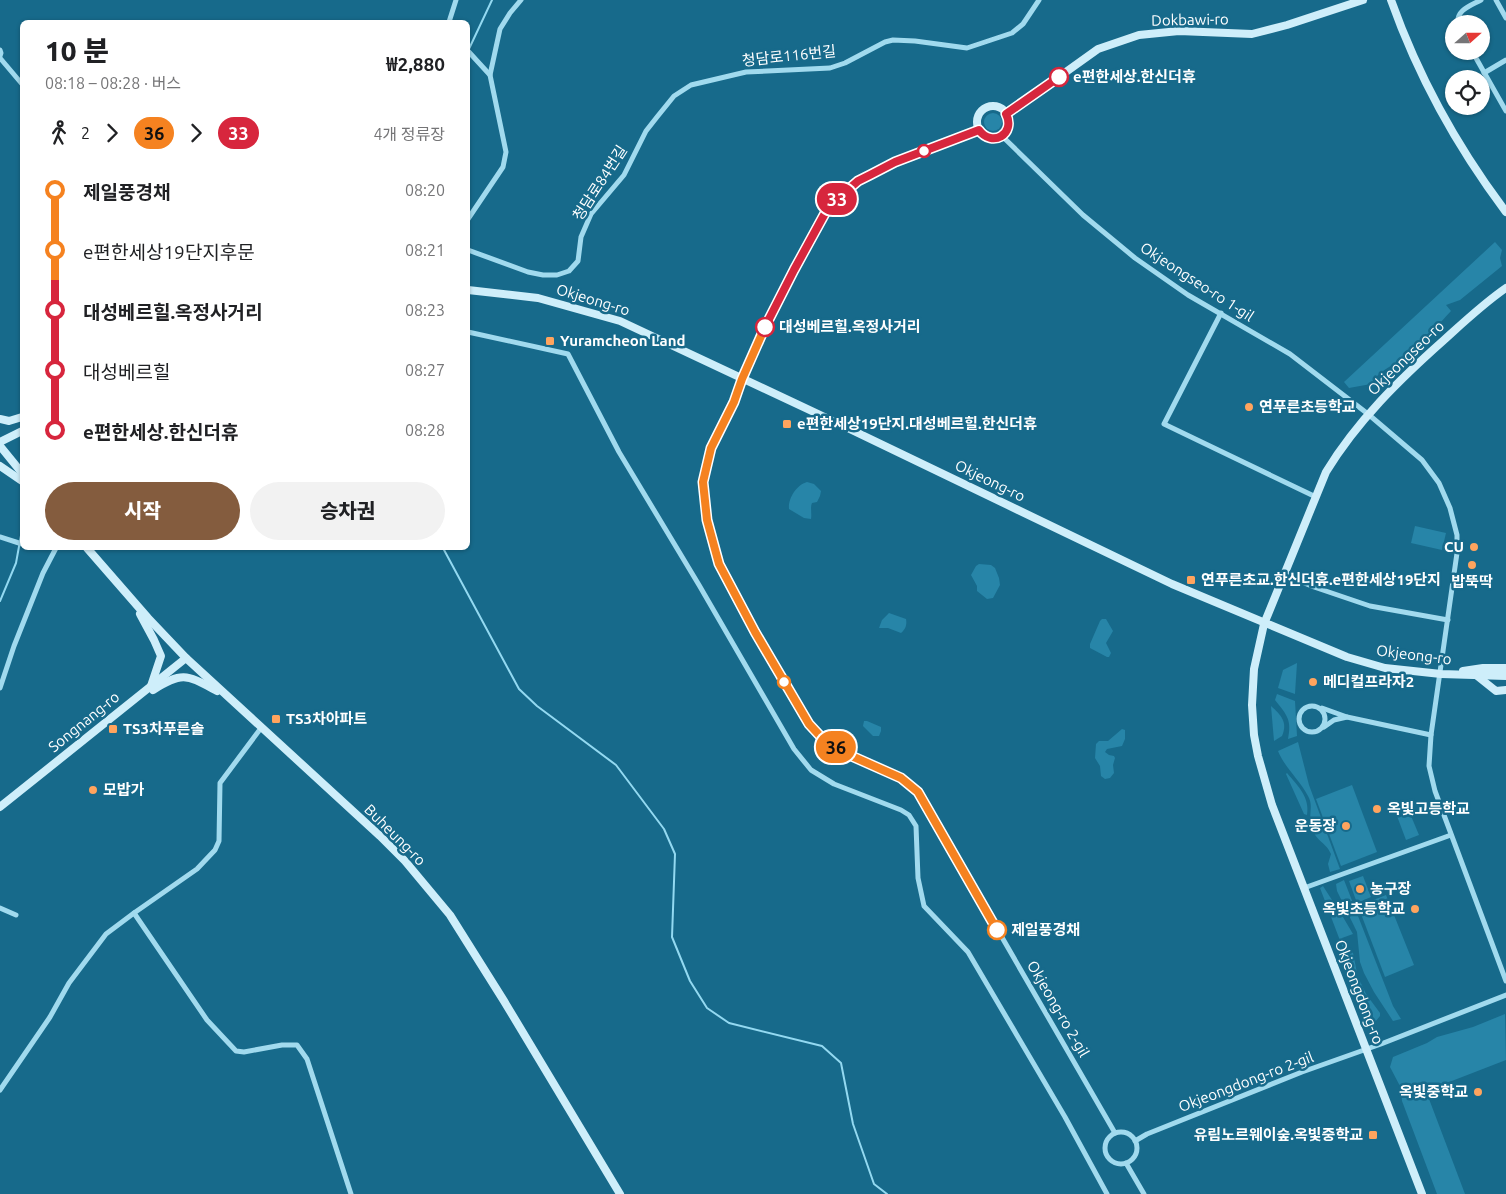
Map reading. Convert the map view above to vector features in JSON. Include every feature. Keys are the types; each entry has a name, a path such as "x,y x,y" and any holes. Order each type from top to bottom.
{"main road":[{"name":"Dokbawi-ro","path":"1006,114 1098,49 1139,35 1178,31 1252,34 1287,25 1363,0"},
{"path":"1391,0 1416,65 1454,134 1506,212"},
{"path":"987,107 998,107 1006,114 1009,123 1002,136 987,137 979,130 977,119 979,114 987,107"},
{"path":"742,379 787,283 829,206 865,177 895,162 979,130"},
{"name":"Okjeongseo-ro","path":"1264,624 1326,472 1335,457 1368,414 1416,365 1459,326 1506,288"},
{"name":"Okjeong-ro","path":"470,290 538,298 620,321 1172,584 1347,657 1385,668 1441,674 1506,676"},
{"path":"0,420 9,421 20,418"},
{"path":"20,432 0,444 20,470"},
{"path":"0,466 20,480"},
{"name":"Buheung-ro","path":"89,550 186,658 260,728 380,836 450,915 620,1194"},
{"path":"133,601 154,640 160,656 151,686"},
{"name":"Okjeongdong-ro","path":"1264,624 1254,669 1252,706 1258,756 1272,805 1422,1194"},
{"name":"Songnang-ro","path":"0,807 186,658"},
{"path":"1453,673 1483,668 1506,668"},
{"path":"1476,675 1496,691 1506,690"},
{"path":"128,705 169,680 181,676 190,677 227,696"}],"street":[{"path":"450,20 456,0"},
{"path":"470,217 503,167 506,159 505,142 490,75 500,29 521,0"},
{"name":"청담로116번길","path":"697,83 746,72 830,68 845,63 885,42 893,40 915,41 962,48 976,46 1017,29 1028,18 1040,0"},
{"path":"1458,15 1481,0"},
{"path":"1496,0 1506,18"},
{"path":"0,50 2,53 0,57 20,82"},
{"path":"470,53 490,75"},
{"path":"1489,70 1506,60"},
{"name":"청담로84번길","path":"470,251 528,272 557,276 569,271 578,261 581,237 587,220 624,175 646,132 678,93 685,87 697,83"},
{"path":"1490,83 1506,111"},
{"name":"Okjeongseo-ro 1-gil","path":"1002,136 1083,216 1135,258 1188,294 1290,354 1368,414 1422,460 1439,483 1450,508 1456,535 1457,553 1431,735 1429,766 1432,781 1451,835 1506,981"},
{"path":"1220,313 1164,424 1316,497"},
{"path":"470,332 568,354 619,452 794,749 811,770 834,784 901,810 909,815 916,826 918,878 924,906 968,952 1065,1117 1107,1194"},
{"name":"Okjeong-ro 2-gil","path":"742,379 734,402 711,448 703,482 707,520 719,564 755,632 809,724 822,738 847,754 901,778 918,792 1114,1133"},
{"path":"0,537 20,544"},
{"path":"0,688 14,646 55,550"},
{"path":"1284,575 1370,606 1448,620"},
{"path":"1347,717 1334,720 1315,732 1302,727 1299,720 1302,711 1306,707 1314,706 1347,717 1431,735"},
{"path":"1318,707 1325,716 1324,725 1320,730"},
{"path":"0,1090 50,1017 69,983 106,934 198,869 215,850 219,841 220,783 260,728"},
{"path":"1304,888 1451,835"},
{"path":"0,908 16,915"},
{"path":"134,913 207,1020 236,1051 244,1052 282,1045 297,1045 307,1058 351,1194"},
{"name":"Okjeongdong-ro 2-gil","path":"1136,1141 1147,1134 1224,1103 1506,995"},
{"path":"1124,1132 1136,1141 1135,1157 1126,1163 1121,1164 1111,1160 1106,1151 1107,1141 1114,1133 1124,1132"},
{"path":"1126,1163 1144,1194"}],"shaded area":[{"path":"989,113 997,113 1002,118 1000,129 989,131 984,126 984,118"},
{"path":"1495,242 1502,250 1500,258 1502,266 1460,300 1446,305 1451,311 1406,357 1384,370 1371,384 1349,388 1344,382"},
{"path":"807,482 814,484 821,491 817,502 812,503 811,519 804,518 789,509 794,493 799,486"},
{"path":"1415,526 1446,533 1442,550 1411,543"},
{"path":"979,564 991,565 995,568 1000,585 993,598 987,599 977,591 977,586 971,575"},
{"path":"889,613 906,619 906,626 901,633 888,628 879,628 882,620"},
{"path":"1102,619 1106,619 1113,631 1106,643 1111,653 1109,657 1090,648 1090,644"},
{"path":"1297,663 1295,694 1278,688 1283,670"},
{"path":"1277,694 1295,701 1297,736 1288,739 1289,722 1275,700"},
{"path":"1271,706 1284,723 1282,736 1274,741"},
{"path":"864,721 881,727 879,736 873,736 863,726"},
{"path":"1122,729 1125,730 1125,739 1122,746 1107,749 1105,752 1115,758 1113,765 1114,773 1110,778 1105,779 1101,776 1100,766 1095,758 1096,744 1099,741 1108,741"},
{"path":"1298,742 1309,785 1340,869 1330,872 1328,864 1331,854 1311,826 1310,800 1284,763 1278,751"},
{"path":"1287,773 1305,797 1307,815 1304,814"},
{"name":"운동장","path":"1352,785 1377,852 1341,866 1316,799"},
{"path":"1406,804 1419,835 1406,840 1394,808"},
{"name":"농구장","path":"1363,876 1371,897 1357,903 1349,881"},
{"path":"1344,880 1393,1006 1401,1019 1393,1021 1364,973 1360,962 1357,932 1337,891 1336,884"},
{"path":"1323,886 1339,911 1335,914 1335,918 1336,914 1340,912 1353,934 1342,938 1346,946 1353,953 1357,973 1355,973 1352,963 1344,951 1320,888"},
{"path":"1386,895 1414,965 1385,977 1358,906"},
{"path":"1357,978 1366,994 1380,1013 1375,1022"},
{"path":"1505,1014 1506,1060 1426,1091 1465,1194 1437,1194 1402,1101 1401,1088 1390,1067 1393,1057 1437,1037 1473,1027"}],"waterway":[{"path":"470,47 492,0"},
{"path":"0,601 16,563 20,541"},
{"path":"444,550 519,689 537,706 616,765 664,829 675,854 672,937 690,981 707,1008 729,1023 822,1046 841,1063 853,1124 874,1184 887,1194"}],"bus line":[{"name":"33","path":"765,327 807,244 829,206 858,181 895,162 979,130 987,137 997,138 1002,136 1006,132 1009,123 1006,114 1059,77"},
{"name":"36","path":"765,327 734,402 711,448 703,482 707,520 719,564 755,632 809,724 822,738 847,754 901,778 918,792 997,930"}],"place":[{"name":"e편한세상.한신더휴","path":"1059,77"},
{"name":"대성베르힐.옥정사거리","path":"765,327"},
{"name":"Yuramcheon Land","path":"550,341"},
{"name":"연푸른초등학교","path":"1249,407"},
{"name":"e편한세상19단지.대성베르힐.한신더휴","path":"787,424"},
{"name":"CU","path":"1474,547"},
{"name":"밥뚝딱","path":"1472,565"},
{"name":"연푸른초교.한신더휴.e편한세상19단지","path":"1191,580"},
{"name":"메디컬프라자2","path":"1313,682"},
{"name":"TS3차아파트","path":"276,719"},
{"name":"TS3차푸른솔","path":"113,729"},
{"name":"모밥가","path":"93,790"},
{"name":"옥빛고등학교","path":"1377,809"},
{"name":"운동장","path":"1346,826"},
{"name":"농구장","path":"1360,889"},
{"name":"옥빛초등학교","path":"1415,909"},
{"name":"제일풍경채","path":"997,930"},
{"name":"옥빛중학교","path":"1478,1092"},
{"name":"유림노르웨이숲.옥빛중학교","path":"1373,1135"}]}
